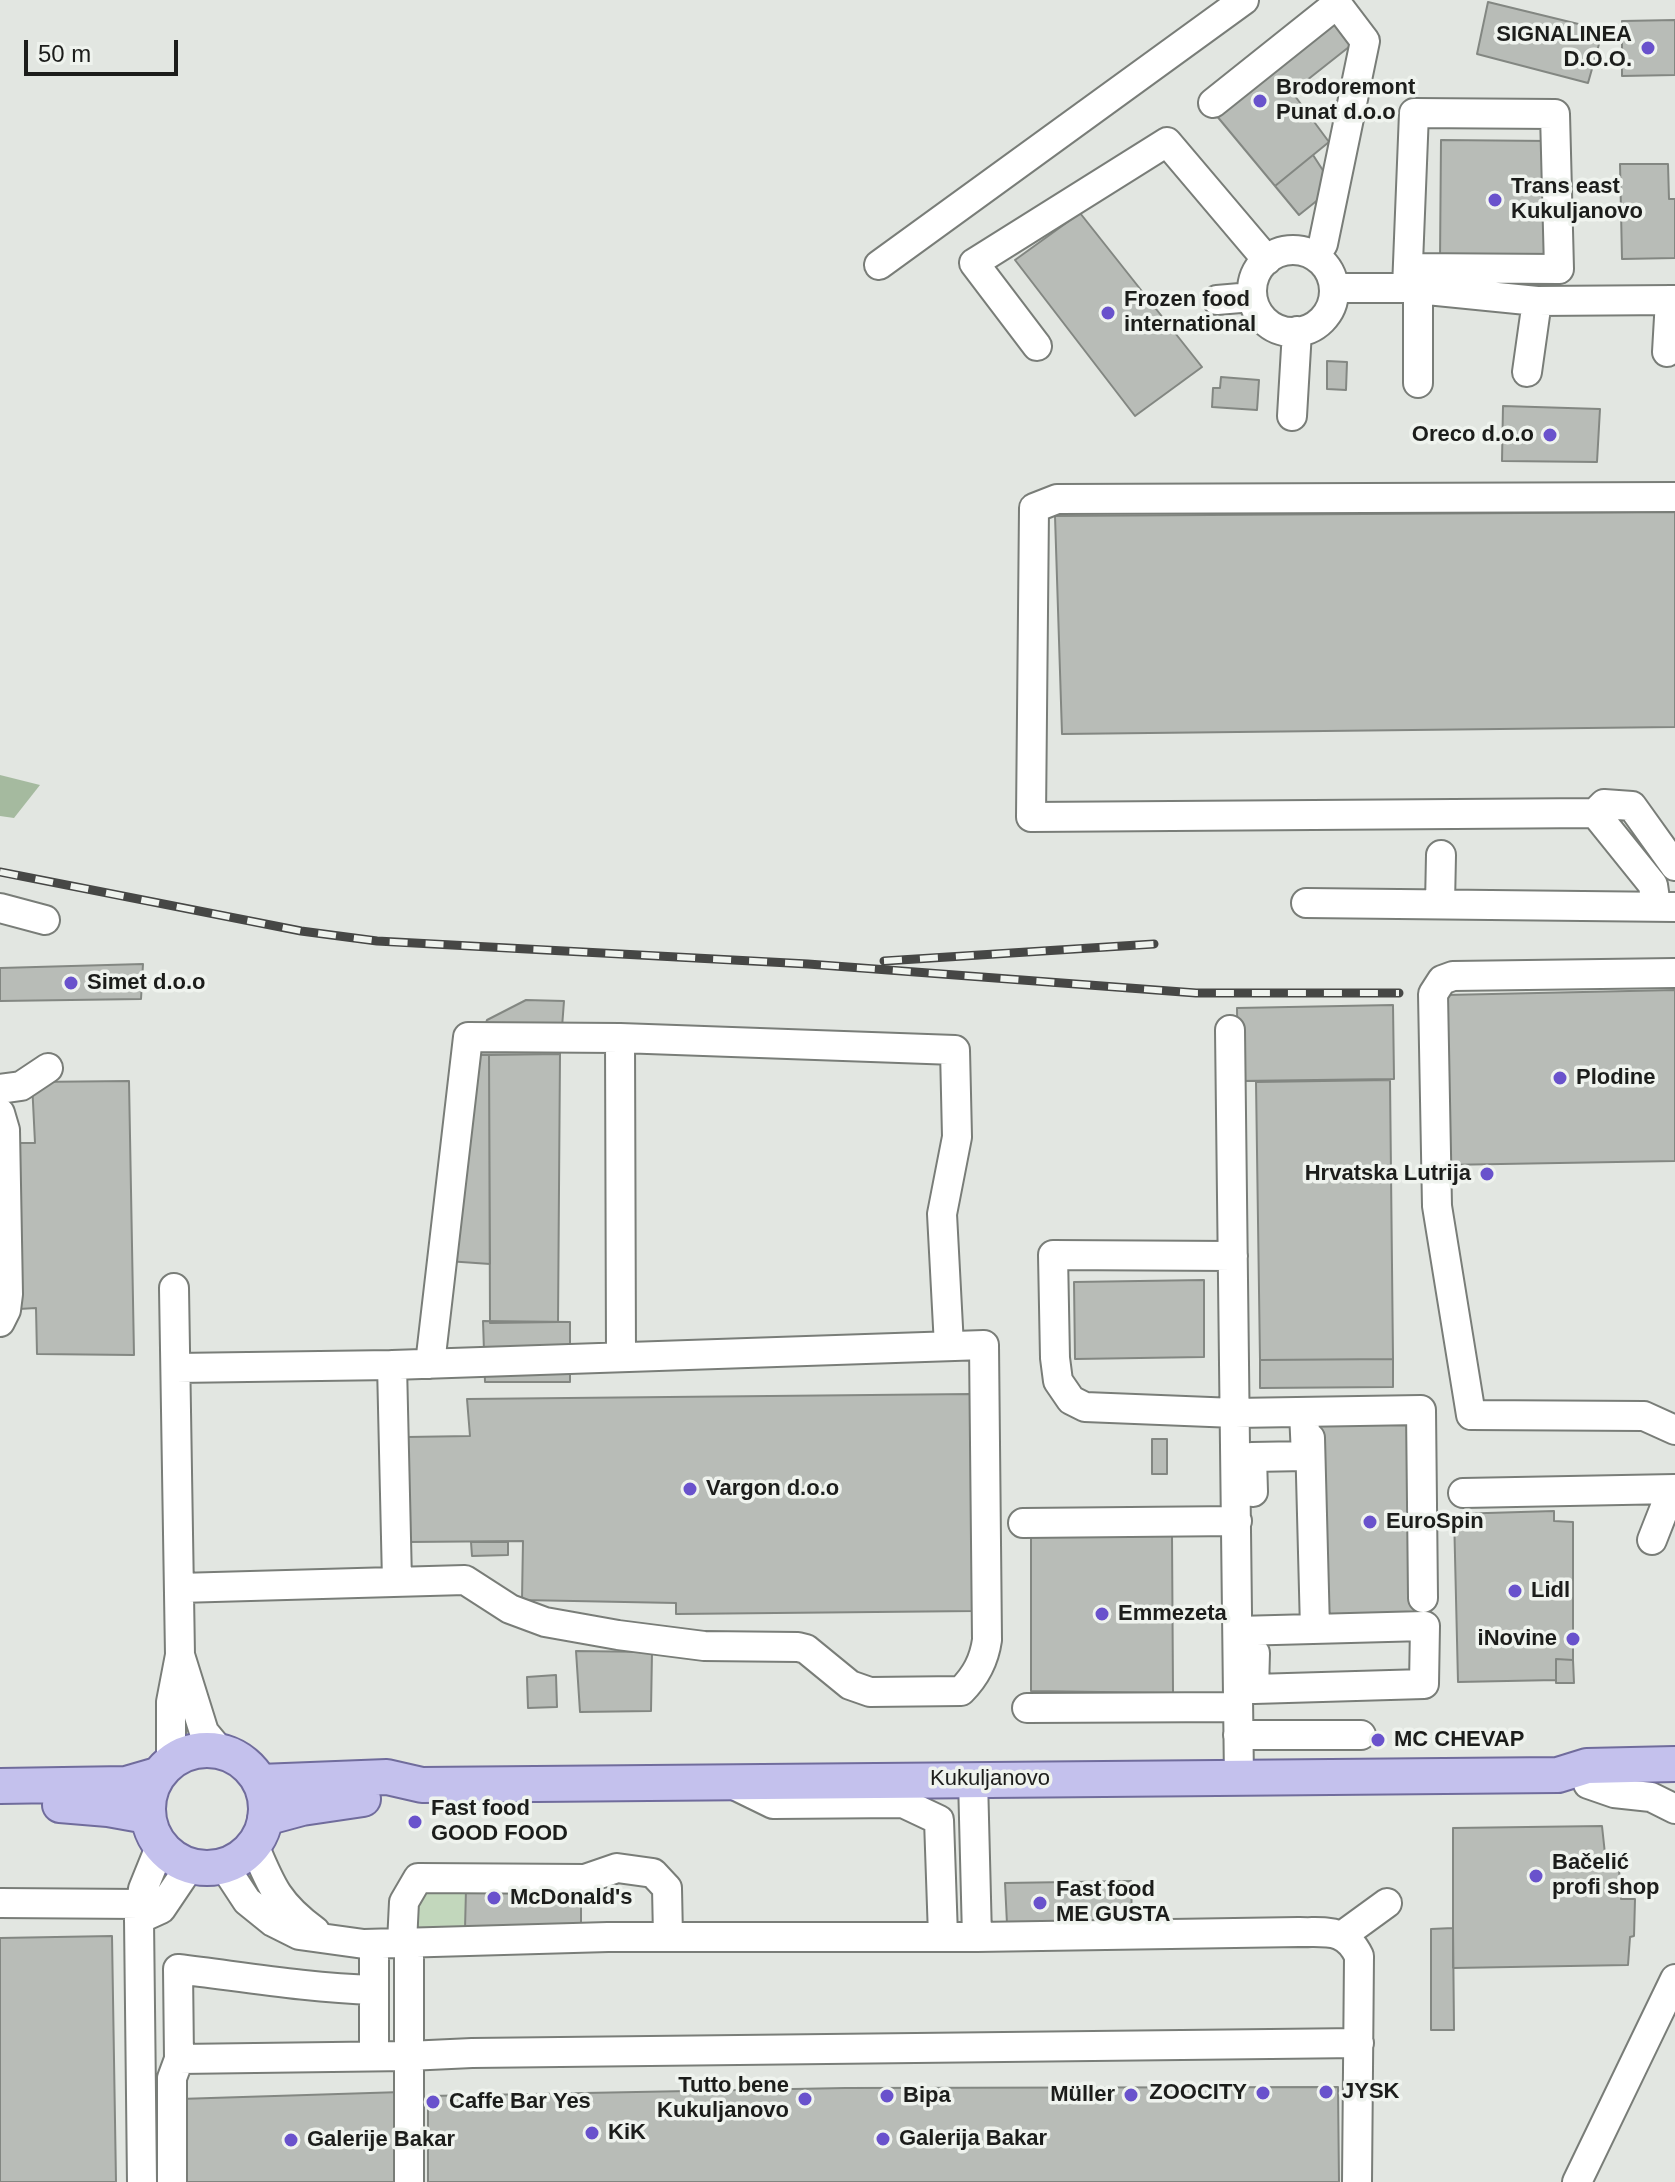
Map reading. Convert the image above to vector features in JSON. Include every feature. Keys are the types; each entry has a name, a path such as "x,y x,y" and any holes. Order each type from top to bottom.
{"main road":[{"path":"0,1786 126,1784 164,1768 186,1753 202,1749 219,1750 236,1756 249,1767 260,1782 266,1800 260,1832 246,1854 224,1866 207,1869 190,1866 160,1847 147,1816 148,1795 164,1768"},
{"name":"Kukuljanovo","path":"1573,1780 1587,1766 1675,1764"},
{"path":"260,1782 387,1777 422,1785"},
{"name":"Kukuljanovo","path":"422,1785 970,1779 1573,1780 1675,1784"},
{"path":"260,1832 320,1804 391,1796 422,1785"},
{"path":"0,1805 61,1805 147,1816"}],"street":[{"path":"879,265 1244,0"},
{"path":"1213,103 1337,4 1365,41 1323,244 1315,256"},
{"path":"1334,288 1411,282 1559,269 1555,114 1414,113 1411,282 1418,383"},
{"path":"1037,346 974,263 1167,142 1267,260"},
{"path":"1303,251 1315,256 1325,264 1334,288 1333,302 1327,314 1317,325 1297,331 1277,329 1257,311 1252,297 1258,271 1277,253 1303,251"},
{"path":"1411,282 1537,301 1672,300 1667,352"},
{"path":"1217,300 1252,297"},
{"path":"1527,372 1537,301"},
{"path":"1292,416 1297,331"},
{"path":"1675,497 1057,499 1034,508 1031,817 1595,813 1604,804 1632,806 1675,861"},
{"path":"1595,813 1653,885 1666,907"},
{"path":"1440,904 1441,855"},
{"path":"1306,903 1666,907"},
{"path":"0,908 45,920"},
{"path":"1675,973 1453,976 1442,980 1433,994 1437,1206 1471,1415 1644,1416 1675,1429 1675,1440"},
{"path":"1230,1030 1237,1521 1246,1631 1254,1689 1424,1684 1425,1626 1246,1631"},
{"path":"430,1364 468,1037 620,1038 955,1050 957,1137 942,1214 949,1346"},
{"path":"620,1038 621,1357"},
{"path":"0,1089 21,1086 48,1068"},
{"path":"0,1113 5,1130 8,1294 6,1310 0,1322"},
{"path":"1233,1256 1053,1255 1056,1373 1062,1389 1071,1400 1093,1408 1235,1413 1421,1410 1423,1598"},
{"path":"164,1768 180,1655 174,1288"},
{"path":"176,1368 430,1364 984,1345 987,1640 984,1657 973,1680 961,1691 870,1692 850,1685 806,1649 704,1646 545,1622 510,1609 465,1580 179,1588"},
{"path":"392,1365 397,1581"},
{"path":"1306,1412 1315,1629"},
{"path":"1239,1779 1238,1707 1246,1631 1252,1457 1306,1456 1306,1412"},
{"path":"1463,1493 1675,1489"},
{"path":"1652,1540 1665,1507 1675,1495"},
{"path":"1023,1523 1237,1521"},
{"path":"180,1655 204,1732 219,1750"},
{"path":"1027,1708 1238,1707"},
{"path":"1238,1735 1361,1735"},
{"path":"966,1936 970,1779"},
{"path":"1573,1780 1614,1793 1651,1797 1675,1809"},
{"path":"727,1782 773,1804 903,1803 939,1820 966,1936"},
{"path":"260,1832 273,1891 295,1916 325,1939"},
{"path":"142,2182 140,1912 143,1889 160,1847"},
{"path":"0,1903 140,1912 161,1909 190,1866"},
{"path":"224,1866 247,1901 273,1922 299,1935 374,1944 668,1937 1299,1932 1343,1935 1387,1903"},
{"path":"409,2182 404,1902 418,1878 585,1879 617,1868 653,1873 667,1888 668,1937"},
{"path":"1343,1935 1359,1956 1357,2182"},
{"path":"374,1944 374,2056"},
{"path":"172,2182 172,2078 179,2059 178,1969 323,1989 374,1990"},
{"path":"1577,2182 1675,1979"},
{"path":"179,2059 1359,2043"}],"green space":[{"path":"0,775 40,785 14,818 0,816"},
{"path":"415,1889 466,1889 465,1929 410,1930"}],"building":[{"path":"1488,2 1603,30 1588,83 1477,54"},
{"name":"Brodoremont Punat d.o.o","path":"1338,11 1359,39 1292,92 1329,142 1275,186 1211,109"},
{"name":"SIGNALINEA D.O.O.","path":"1675,20 1675,75 1622,76 1622,21"},
{"name":"Trans east Kukuljanovo","path":"1441,140 1550,141 1549,260 1440,260"},
{"path":"1313,155 1324,172 1319,199 1299,215 1275,186"},
{"path":"1620,164 1668,164 1669,199 1675,199 1675,258 1622,259"},
{"name":"Frozen food international","path":"1080,213 1202,367 1135,416 1015,260"},
{"path":"1327,361 1347,362 1346,390 1327,389"},
{"path":"1221,377 1259,380 1257,410 1212,407 1213,388 1220,388"},
{"name":"Oreco d.o.o","path":"1503,406 1600,409 1597,462 1502,461"},
{"path":"1675,512 1675,727 1062,734 1055,516"},
{"name":"Simet d.o.o","path":"143,964 141,999 0,1001 0,968"},
{"name":"Plodine","path":"1675,990 1675,1161 1443,1165 1446,995"},
{"path":"526,1000 564,1001 560,1054 473,1055 487,1020"},
{"path":"1393,1005 1394,1079 1238,1081 1237,1008"},
{"path":"560,1054 558,1322 490,1323 489,1055"},
{"path":"473,1055 489,1055 490,1264 447,1261"},
{"path":"1390,1080 1393,1359 1260,1360 1256,1082"},
{"path":"129,1081 134,1355 37,1354 36,1308 19,1309 14,1143 35,1143 32,1082"},
{"path":"1204,1280 1204,1357 1075,1359 1074,1282"},
{"path":"483,1321 570,1322 570,1382 485,1382"},
{"path":"1393,1359 1393,1387 1260,1388 1260,1360"},
{"name":"Vargon d.o.o","path":"971,1394 975,1611 676,1614 676,1603 522,1600 523,1541 408,1542 407,1437 470,1436 467,1399"},
{"name":"EuroSpin","path":"1416,1422 1421,1620 1325,1622 1320,1425"},
{"path":"1152,1439 1167,1439 1167,1474 1152,1474"},
{"name":"Lidl","path":"1554,1511 1554,1521 1573,1522 1573,1660 1556,1659 1556,1680 1458,1682 1454,1514"},
{"name":"Emmezeta","path":"1031,1535 1172,1536 1173,1693 1031,1691"},
{"path":"471,1542 508,1542 508,1555 472,1556"},
{"path":"576,1651 652,1652 651,1711 580,1712"},
{"path":"1556,1659 1573,1660 1574,1683 1556,1683"},
{"path":"556,1675 557,1707 528,1708 527,1677"},
{"name":"Bačelić profi shop","path":"1602,1826 1605,1854 1618,1854 1621,1899 1635,1899 1634,1936 1630,1937 1628,1965 1453,1968 1453,1828"},
{"path":"1131,1881 1132,1921 1007,1924 1005,1883"},
{"path":"581,1888 581,1927 465,1929 466,1889"},
{"path":"1453,1928 1454,2030 1431,2030 1431,1929"},
{"path":"112,1936 116,2182 0,2182 0,1938"},
{"name":"Galerija Bakar","path":"1338,2087 1339,2182 428,2182 428,2096 845,2088"},
{"name":"Galerije Bakar","path":"402,2092 402,2182 180,2182 179,2099"}],"railway":[{"path":"0,872 301,931 377,941 808,964 1196,993 1399,993"},
{"path":"884,961 1154,944"}],"place":[{"name":"SIGNALINEA D.O.O.","path":"1648,48"},
{"name":"Brodoremont Punat d.o.o","path":"1260,101"},
{"name":"Trans east Kukuljanovo","path":"1495,200"},
{"name":"Frozen food international","path":"1108,313"},
{"name":"Oreco d.o.o","path":"1550,435"},
{"name":"Simet d.o.o","path":"71,983"},
{"name":"Plodine","path":"1560,1078"},
{"name":"Hrvatska Lutrija","path":"1487,1174"},
{"name":"Vargon d.o.o","path":"690,1489"},
{"name":"EuroSpin","path":"1370,1522"},
{"name":"Lidl","path":"1515,1591"},
{"name":"Emmezeta","path":"1102,1614"},
{"name":"iNovine","path":"1573,1639"},
{"name":"MC CHEVAP","path":"1378,1740"},
{"name":"Fast food GOOD FOOD","path":"415,1822"},
{"name":"Bačelić profi shop","path":"1536,1876"},
{"name":"McDonald's","path":"494,1898"},
{"name":"Fast food ME GUSTA","path":"1040,1903"},
{"name":"JYSK","path":"1326,2092"},
{"name":"ZOOCITY","path":"1263,2093"},
{"name":"Müller","path":"1131,2095"},
{"name":"Bipa","path":"887,2096"},
{"name":"Tutto bene Kukuljanovo","path":"805,2099"},
{"name":"Caffe Bar Yes","path":"433,2102"},
{"name":"KiK","path":"592,2133"},
{"name":"Galerija Bakar","path":"883,2139"},
{"name":"Galerije Bakar","path":"291,2140"}]}
